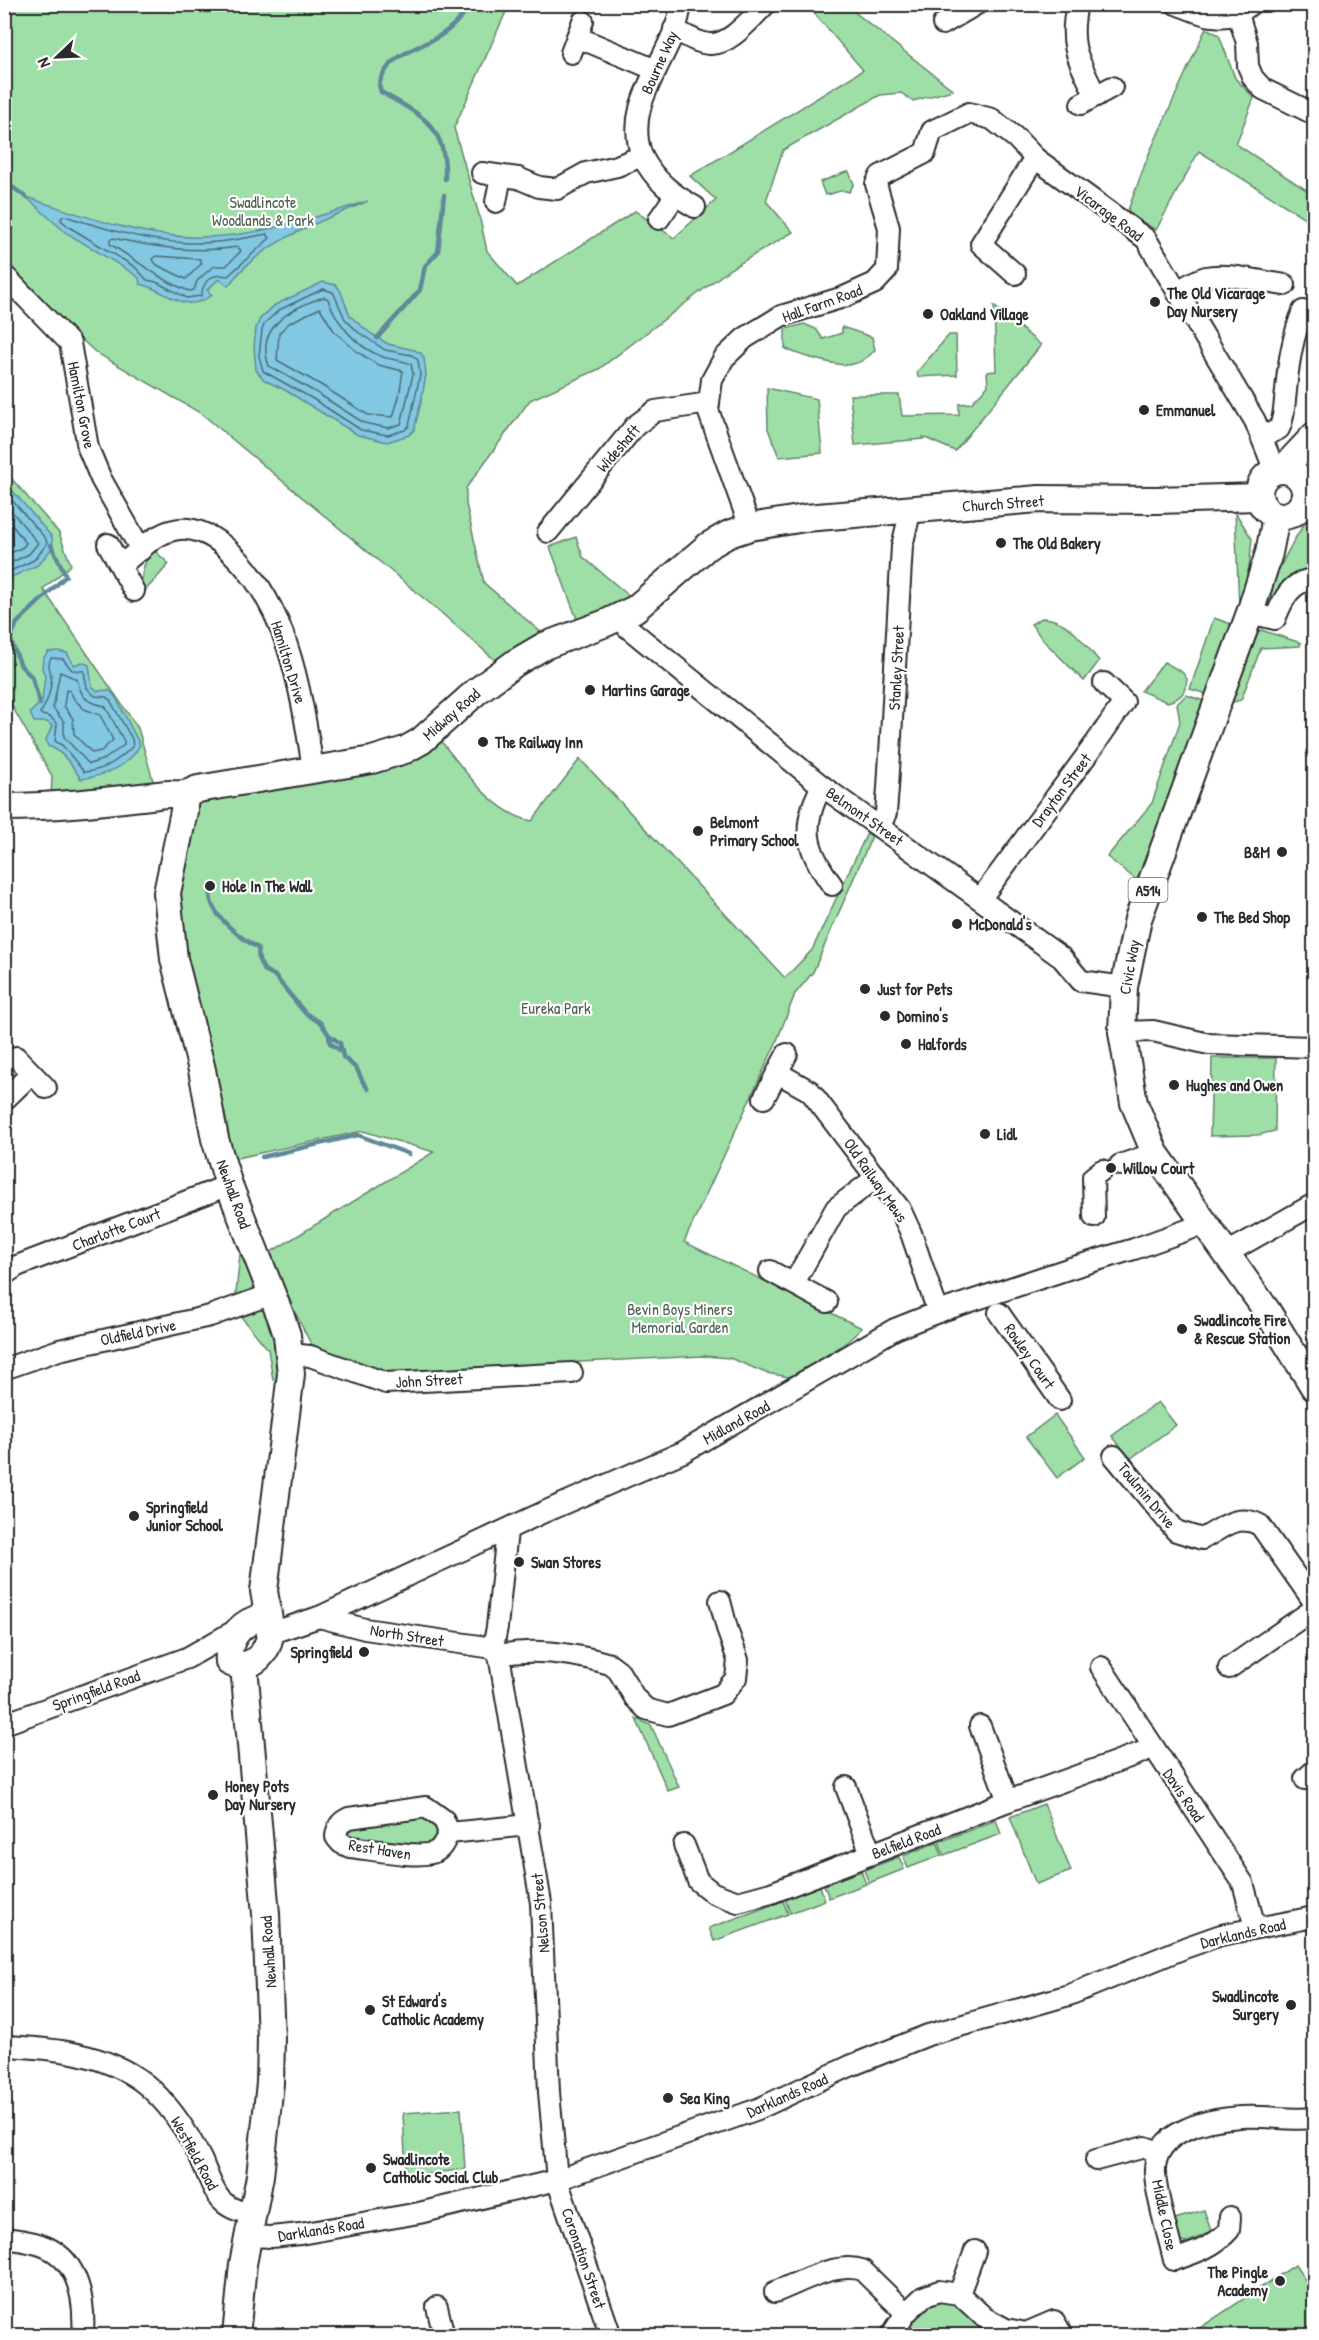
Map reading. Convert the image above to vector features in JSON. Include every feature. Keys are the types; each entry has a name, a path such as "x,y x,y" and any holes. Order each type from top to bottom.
{"main road":[{"path":"1299,476 1264,478 1258,497 1266,512 1276,517 1286,516 1299,508 1306,496 1299,476 1314,436"},
{"name":"Church Street","path":"750,527 805,518 1039,500 1258,497"},
{"name":"Civic Way","path":"1276,517 1269,553 1250,613 1138,919 1124,987 1122,1032 1134,1103 1155,1153 1227,1253 1314,1387"},
{"name":"Midway Road","path":"4,807 67,806 167,794 184,796 198,789 372,760 405,750 421,741 496,675 556,640 620,617 650,598 708,546 729,534 750,527"},
{"name":"Newhall Road","path":"184,796 184,811 168,881 170,932 178,981 202,1070 215,1139 229,1185 287,1335 291,1374 264,1591 257,1628 262,1654 253,1663 236,1664 270,1990 270,2083 242,2274 236,2336"}],"street":[{"name":"Bourne Way","path":"642,156 636,135 643,95 674,29 681,4"},
{"path":"674,29 701,43 717,44 730,37 766,4"},
{"path":"1077,4 1073,34 1074,46 1096,96"},
{"path":"1176,4 1209,17 1223,18 1244,9 1248,66 1253,78 1263,89 1314,114"},
{"path":"943,24 966,7"},
{"path":"577,37 656,70"},
{"name":"Vicarage Road","path":"925,153 932,131 969,113 992,119 1017,139 1035,158 1146,239 1256,421 1262,437 1299,476"},
{"name":"Hall Farm Road","path":"750,527 708,410 712,380 724,358 745,338 781,316 843,297 875,283 887,270 889,228 876,184 880,176 925,153"},
{"path":"496,202 491,174 518,178 539,187 557,189 586,173 617,166 642,156 655,177 675,196 695,207"},
{"path":"1015,274 981,244 1035,158"},
{"path":"659,219 675,196"},
{"name":"Hamilton Grove","path":"4,275 70,343 88,448 101,478 141,550"},
{"path":"1177,292 1208,276 1224,276 1285,285"},
{"path":"1262,437 1279,429 1283,420 1294,340 1304,311"},
{"name":"Wideshaft","path":"548,532 635,426 655,411 709,403"},
{"name":"Stanley Street","path":"880,826 886,813 888,788 902,546 911,509"},
{"name":"Hamilton Drive","path":"121,565 158,537 174,529 194,529 216,539 237,557 257,580 273,610 290,654 304,712 313,769"},
{"path":"108,544 134,591"},
{"path":"1250,613 1275,619 1287,593 1296,585 1314,579"},
{"name":"Belmont Street","path":"620,617 627,627 822,786 1062,957 1082,981 1124,987"},
{"name":"Drayton Street","path":"981,898 1124,702 1104,682"},
{"path":"822,786 810,810 808,834 812,851 820,868 832,885"},
{"path":"1122,1032 1153,1031 1201,1043 1314,1047"},
{"path":"764,1098 787,1054"},
{"path":"16,1057 46,1088"},
{"name":"Old Railway Mews","path":"778,1073 810,1091 900,1209 911,1233 938,1312"},
{"path":"4,1100 31,1074"},
{"path":"1095,1217 1093,1176 1111,1167 1155,1153"},
{"path":"794,1283 836,1208 877,1177"},
{"name":"Charlotte Court","path":"4,1275 17,1266 229,1185"},
{"path":"1227,1253 1314,1204"},
{"name":"Midland Road","path":"257,1628 319,1617 544,1512 684,1451 895,1329 938,1312 1204,1224"},
{"path":"770,1271 827,1302"},
{"name":"Oldfield Drive","path":"4,1369 59,1350 210,1316 272,1294"},
{"name":"Rowley Court","path":"999,1312 1060,1400"},
{"name":"John Street","path":"290,1354 310,1356 386,1383 572,1373"},
{"name":"Toulmin Drive","path":"1114,1456 1176,1531 1202,1539 1239,1519 1248,1519 1260,1525 1314,1602"},
{"name":"Nelson Street","path":"507,1531 496,1651 542,1903 549,2092 557,2180"},
{"name":"North Street","path":"319,1617 365,1629 496,1651 541,1652 610,1664 618,1670 646,1709 668,1715 723,1694 736,1678 738,1660 720,1601"},
{"path":"1229,1668 1314,1609"},
{"name":"Springfield Road","path":"4,1724 188,1658 257,1628"},
{"name":"Springfield Road","path":"188,1658 236,1664"},
{"name":"Davis Road","path":"1101,1667 1243,1883 1255,1927"},
{"path":"980,1726 1008,1801"},
{"name":"Belfield Road","path":"684,1845 698,1881 713,1893 738,1902 771,1893 1008,1801 1143,1752 1152,1746"},
{"path":"846,1787 872,1854"},
{"name":"Rest Haven","path":"426,1807 444,1820 449,1833 443,1846 435,1852 423,1855 351,1847 341,1843 336,1837 336,1829 342,1821 350,1818 426,1807"},
{"path":"449,1833 529,1825"},
{"name":"Darklands Road","path":"251,2225 271,2237 300,2234 419,2213 557,2180 758,2109 850,2066 928,2035 1069,1995 1186,1947 1255,1927 1314,1917"},
{"name":"Westfield Road","path":"4,2046 35,2047 106,2061 144,2083 171,2111 185,2130 220,2199 239,2212 251,2225"},
{"path":"1096,2160 1145,2147 1159,2152 1171,2138 1185,2129 1209,2122 1242,2116 1297,2120 1314,2118"},
{"name":"Middle Close","path":"1159,2152 1155,2176 1174,2260 1216,2243 1229,2230 1230,2217"},
{"name":"Coronation Street","path":"557,2180 611,2336"},
{"path":"4,2238 43,2245 59,2256 68,2266 76,2278 82,2295 83,2336"},
{"path":"959,2294 975,2251"},
{"path":"775,2292 840,2267 853,2267 862,2270 906,2313"},
{"path":"891,2336 906,2313 923,2297 939,2291 959,2294 985,2318 1006,2329 1026,2333 1054,2321 1063,2336"},
{"path":"437,2307 444,2336"}],"green space":[{"name":"Swadlincote Woodlands & Park","path":"4,5 509,5 454,128 487,251 517,286 635,211 674,238 716,200 690,176 863,70 807,5 847,5 953,90 913,101 901,93 880,95 783,150 766,201 793,232 730,269 599,369 530,400 466,488 466,504 484,583 543,634 495,660 202,414 95,352 5,268"},
{"path":"1206,28 1219,35 1235,78 1254,98 1236,144 1314,195 1314,224 1199,151 1156,230 1127,213 1148,156"},
{"path":"849,172 854,184 849,192 842,191 825,195 820,182"},
{"path":"994,306 1041,345 955,451 923,437 923,439 855,445 850,395 899,395 902,416 959,415 959,404 971,403 988,386 987,372 996,371"},
{"path":"804,324 816,329 823,339 842,333 842,327 872,337 875,350 854,364 845,365 814,359 785,348 785,329"},
{"path":"949,335 956,335 957,375 918,377 917,372"},
{"path":"767,388 817,399 822,453 779,457 768,429"},
{"path":"4,470 59,533 71,565 43,589 138,728 154,784 51,798 52,776 5,694"},
{"path":"1235,512 1252,539 1249,568 1239,606"},
{"path":"1314,512 1314,573 1271,610 1263,607 1291,545"},
{"path":"576,537 583,557 633,599 578,622 550,547"},
{"path":"154,550 169,564 143,593 143,570"},
{"path":"1042,618 1060,622 1068,627 1099,661 1084,681 1043,640 1031,624"},
{"path":"1214,618 1231,624 1207,694 1190,689"},
{"path":"1261,630 1301,643 1300,646 1261,648 1241,700 1230,703 1256,634"},
{"path":"1164,662 1182,672 1187,679 1182,694 1167,702 1141,691"},
{"path":"1186,695 1204,701 1138,881 1107,857 1152,803 1180,722 1177,704"},
{"name":"Eureka Park","path":"441,741 470,777 493,800 518,817 532,821 580,759 785,978 812,950 867,833 872,836 813,972 795,994 776,1043 684,1242 862,1328 847,1342 806,1369 789,1377 766,1373 730,1358 703,1356 581,1362 388,1378 311,1344 266,1255 434,1152 363,1131 232,1159 182,951 181,881 197,804 205,797 214,794 377,773 401,765"},
{"path":"1212,1058 1276,1058 1275,1131 1258,1135 1210,1136"},
{"path":"247,1253 256,1285 255,1291 235,1303 240,1254"},
{"path":"260,1308 266,1314 274,1332 281,1380 273,1380 268,1349 238,1313"},
{"path":"1158,1402 1176,1425 1130,1459 1112,1436"},
{"path":"1055,1415 1085,1457 1057,1478 1026,1437"},
{"path":"636,1719 651,1725 679,1787 668,1791"},
{"path":"1044,1804 1071,1871 1036,1884 1010,1817"},
{"path":"420,1815 437,1824 439,1836 430,1847 349,1841 343,1828"},
{"path":"996,1820 1001,1834 944,1855 939,1842"},
{"path":"937,1842 942,1855 908,1868 903,1856"},
{"path":"899,1857 904,1869 869,1883 864,1870"},
{"path":"861,1871 866,1884 829,1898 824,1885"},
{"path":"820,1886 825,1900 790,1913 785,1899"},
{"path":"783,1901 788,1914 714,1941 709,1928"},
{"path":"461,2109 465,2169 406,2177 403,2113"},
{"path":"1204,2210 1210,2228 1209,2233 1186,2243 1181,2242 1172,2220"},
{"name":"The Pingle Academy","path":"1295,2265 1314,2294 1314,2335 1189,2335"},
{"path":"940,2300 958,2303 994,2336 899,2336 922,2307"}],"water":[{"path":"26,197 127,228 190,237 213,237 258,231 302,221 368,201 310,226 274,245 241,270 228,286 219,279 207,290 212,295 202,301 192,303 176,300 140,284 139,278 131,272 65,232"},
{"path":"323,282 336,285 350,316 370,333 388,344 421,353 424,358 426,375 421,402 414,430 409,435 387,442 358,435 285,390 264,380 256,370 254,347 256,328 260,319 275,305"},
{"path":"5,482 52,537 53,547 38,565 5,580"},
{"path":"48,652 67,653 74,665 82,662 89,665 92,686 98,691 109,690 115,696 140,745 122,765 98,776 81,779 62,755 48,746 46,740 52,726 47,722 34,722 30,713 42,701 45,676 42,668 43,659"}],"waterway":[{"path":"445,179 442,146 429,124 409,108 381,92 379,85 388,67 395,60 443,34 472,4"},
{"path":"4,181 26,197"},
{"path":"377,338 420,290 425,266 438,252 444,195"},
{"path":"40,704 32,677 21,666 10,639 17,623 66,576 51,545"},
{"path":"210,886 211,901 218,915 237,934 258,948 259,960 264,970 274,975 305,1013 321,1023 329,1035 340,1043 343,1057 357,1069 368,1089"},
{"path":"329,1035 330,1043 342,1052"},
{"path":"262,1157 358,1135 409,1154"}],"place":[{"name":"The Old Vicarage Day Nursery","path":"1155,302"},
{"name":"Oakland Village","path":"928,314"},
{"name":"Emmanuel","path":"1144,410"},
{"name":"The Old Bakery","path":"1001,543"},
{"name":"Martins Garage","path":"590,690"},
{"name":"The Railway Inn","path":"483,742"},
{"name":"Belmont Primary School","path":"698,831"},
{"name":"B&M","path":"1282,852"},
{"name":"Hole In The Wall","path":"210,886"},
{"name":"The Bed Shop","path":"1202,917"},
{"name":"McDonald's","path":"957,924"},
{"name":"Just for Pets","path":"865,989"},
{"name":"Domino's","path":"885,1016"},
{"name":"Halfords","path":"906,1044"},
{"name":"Hughes and Owen","path":"1174,1085"},
{"name":"Lidl","path":"985,1134"},
{"name":"Willow Court","path":"1111,1168"},
{"name":"Swadlincote Fire & Rescue Station","path":"1182,1329"},
{"name":"Springfield Junior School","path":"134,1516"},
{"name":"Swan Stores","path":"519,1562"},
{"name":"Springfield","path":"364,1652"},
{"name":"Honey Pots Day Nursery","path":"213,1795"},
{"name":"Swadlincote Surgery","path":"1291,2005"},
{"name":"St Edward's Catholic Academy","path":"370,2010"},
{"name":"Sea King","path":"668,2098"},
{"name":"Swadlincote Catholic Social Club","path":"371,2168"},
{"name":"The Pingle Academy","path":"1280,2281"}],"park label":[{"name":"Bevin Boys Miners Memorial Garden","path":"680,1318"}]}
